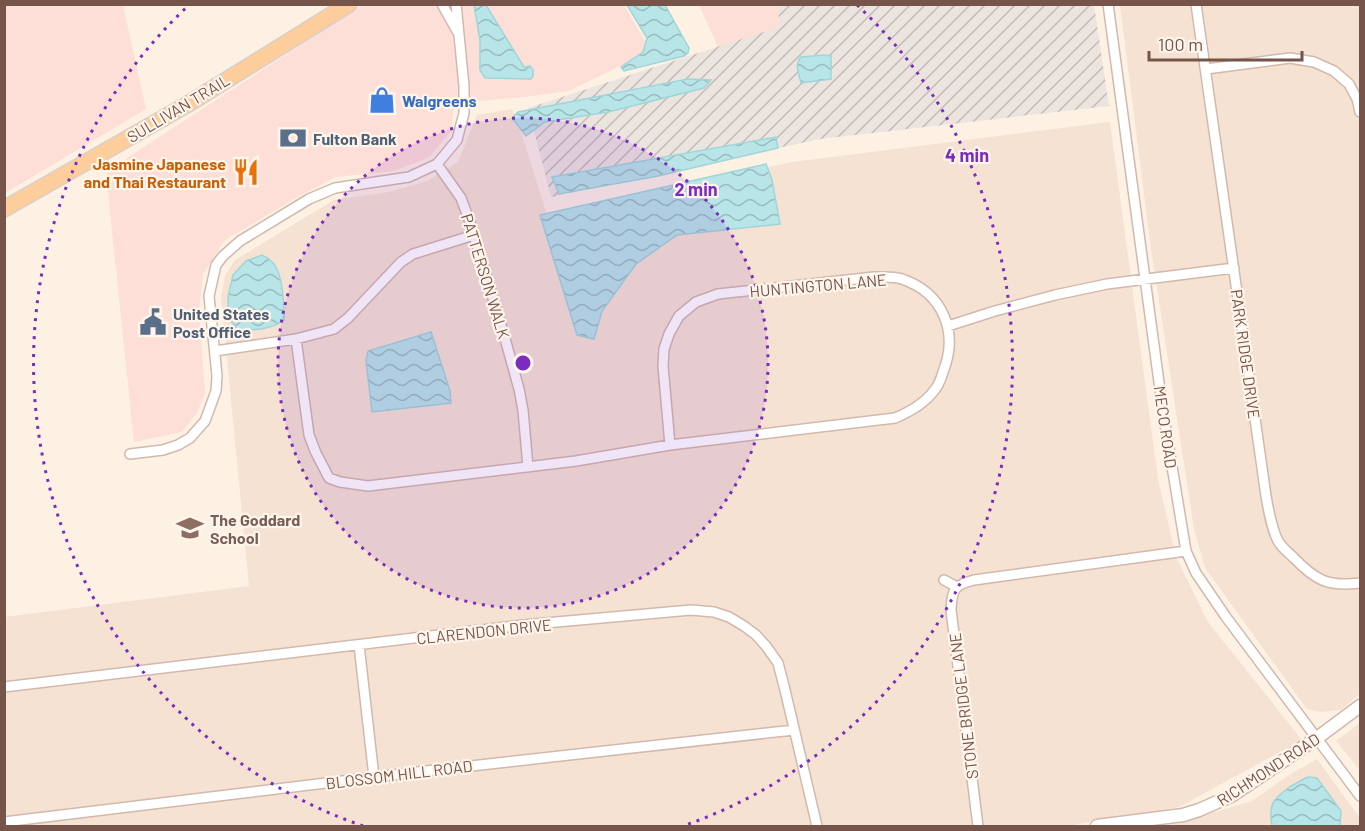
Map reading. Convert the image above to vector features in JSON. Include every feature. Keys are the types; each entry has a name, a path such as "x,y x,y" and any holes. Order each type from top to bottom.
{"main road":[{"name":"SULLIVAN TRAIL","path":"4,209 188,104 349,4"}],"street":[{"path":"442,4 459,36"},
{"path":"130,454 163,450 178,445 190,438 205,421 216,391 215,351 209,296 216,265 231,248 309,199 335,188 409,177 437,164 457,140 464,113 464,86 456,4"},
{"name":"MECO ROAD","path":"1108,4 1163,412 1186,551 1196,573 1226,617 1360,796"},
{"name":"PARK RIDGE DRIVE","path":"1196,4 1272,526 1280,543 1307,572 1323,581 1344,585 1360,583"},
{"path":"1206,69 1290,58 1314,62 1334,71 1349,84 1357,99 1360,112"},
{"name":"PATTERSON WALK","path":"437,164 461,198 474,235 524,410 528,467"},
{"path":"215,351 296,339 334,329 348,318 401,262 413,254 474,235"},
{"path":"296,339 309,435 329,478 368,486 382,485 576,461 670,445 895,418 925,401 938,385 950,346 948,326 1055,295 1107,284 1234,268"},
{"name":"HUNTINGTON LANE","path":"670,445 663,366 664,349 679,316 696,302 718,294 889,277 914,285 926,293 944,315 948,326"},
{"path":"944,580 957,587 960,583 974,580 1186,551"},
{"name":"STONE BRIDGE LANE","path":"957,587 953,591 951,609 978,826"},
{"name":"CLARENDON DRIVE","path":"4,687 523,625 692,610 714,612 729,617 756,635 778,663 817,826"},
{"path":"359,645 374,777"},
{"name":"RICHMOND ROAD","path":"1097,826 1183,814 1199,810 1231,796 1360,706"},
{"name":"BLOSSOM HILL ROAD","path":"4,822 374,777 794,730"}],"shaded area":[{"path":"778,4 1094,5 1109,106 820,139 551,197 528,108 779,27"},
{"path":"4,5 123,5 146,109 5,193"},
{"path":"362,5 624,5 651,51 569,91 454,103 451,131 430,157 394,171 336,177 225,240 203,274 199,310 205,393 197,413 182,432 134,442 106,174"},
{"path":"699,5 778,5 779,27 718,47"},
{"path":"1120,5 1360,5 1360,694 1341,710 1320,712 1307,709 1205,568 1194,529 1151,249"},
{"path":"512,109 547,215 792,162 1110,122 1158,479 1176,557 1208,622 1302,740 1179,807 1068,826 5,826 4,617 249,586 221,297 225,276 235,260 334,200 389,192 427,181 458,162 477,115"},
{"path":"1360,723 1360,770 1336,741"},
{"path":"1317,759 1360,818 1360,826 1160,826 1175,824 1252,801"}],"water":[{"path":"474,5 486,5 524,67 530,66 533,70 531,79 485,78 480,70 480,40"},
{"path":"627,5 665,5 689,48 688,53 684,56 624,71 621,67 643,52 647,38"},
{"path":"831,56 831,79 801,83 797,66 801,57"},
{"path":"688,79 711,80 704,88 608,112 545,122 526,136 512,118 518,112"},
{"path":"776,137 778,148 658,176 559,194 552,177"},
{"path":"766,164 772,180 780,224 677,235 636,264 602,311 594,339 577,335 540,215"},
{"path":"262,255 270,260 278,271 282,288 284,320 268,328 238,330 229,319 228,297 233,275 246,261"},
{"path":"431,332 450,391 451,403 372,412 366,360 368,351"},
{"path":"1308,777 1317,778 1341,811 1340,826 1272,826 1273,803 1291,786"}],"place":[{"name":"Walgreens","path":"382,100"},
{"name":"Fulton Bank","path":"293,138"},
{"name":"Jasmine Japanese and Thai Restaurant","path":"246,172"},
{"name":"United States Post Office","path":"153,322"},
{"name":"The Goddard School","path":"190,528"}]}
